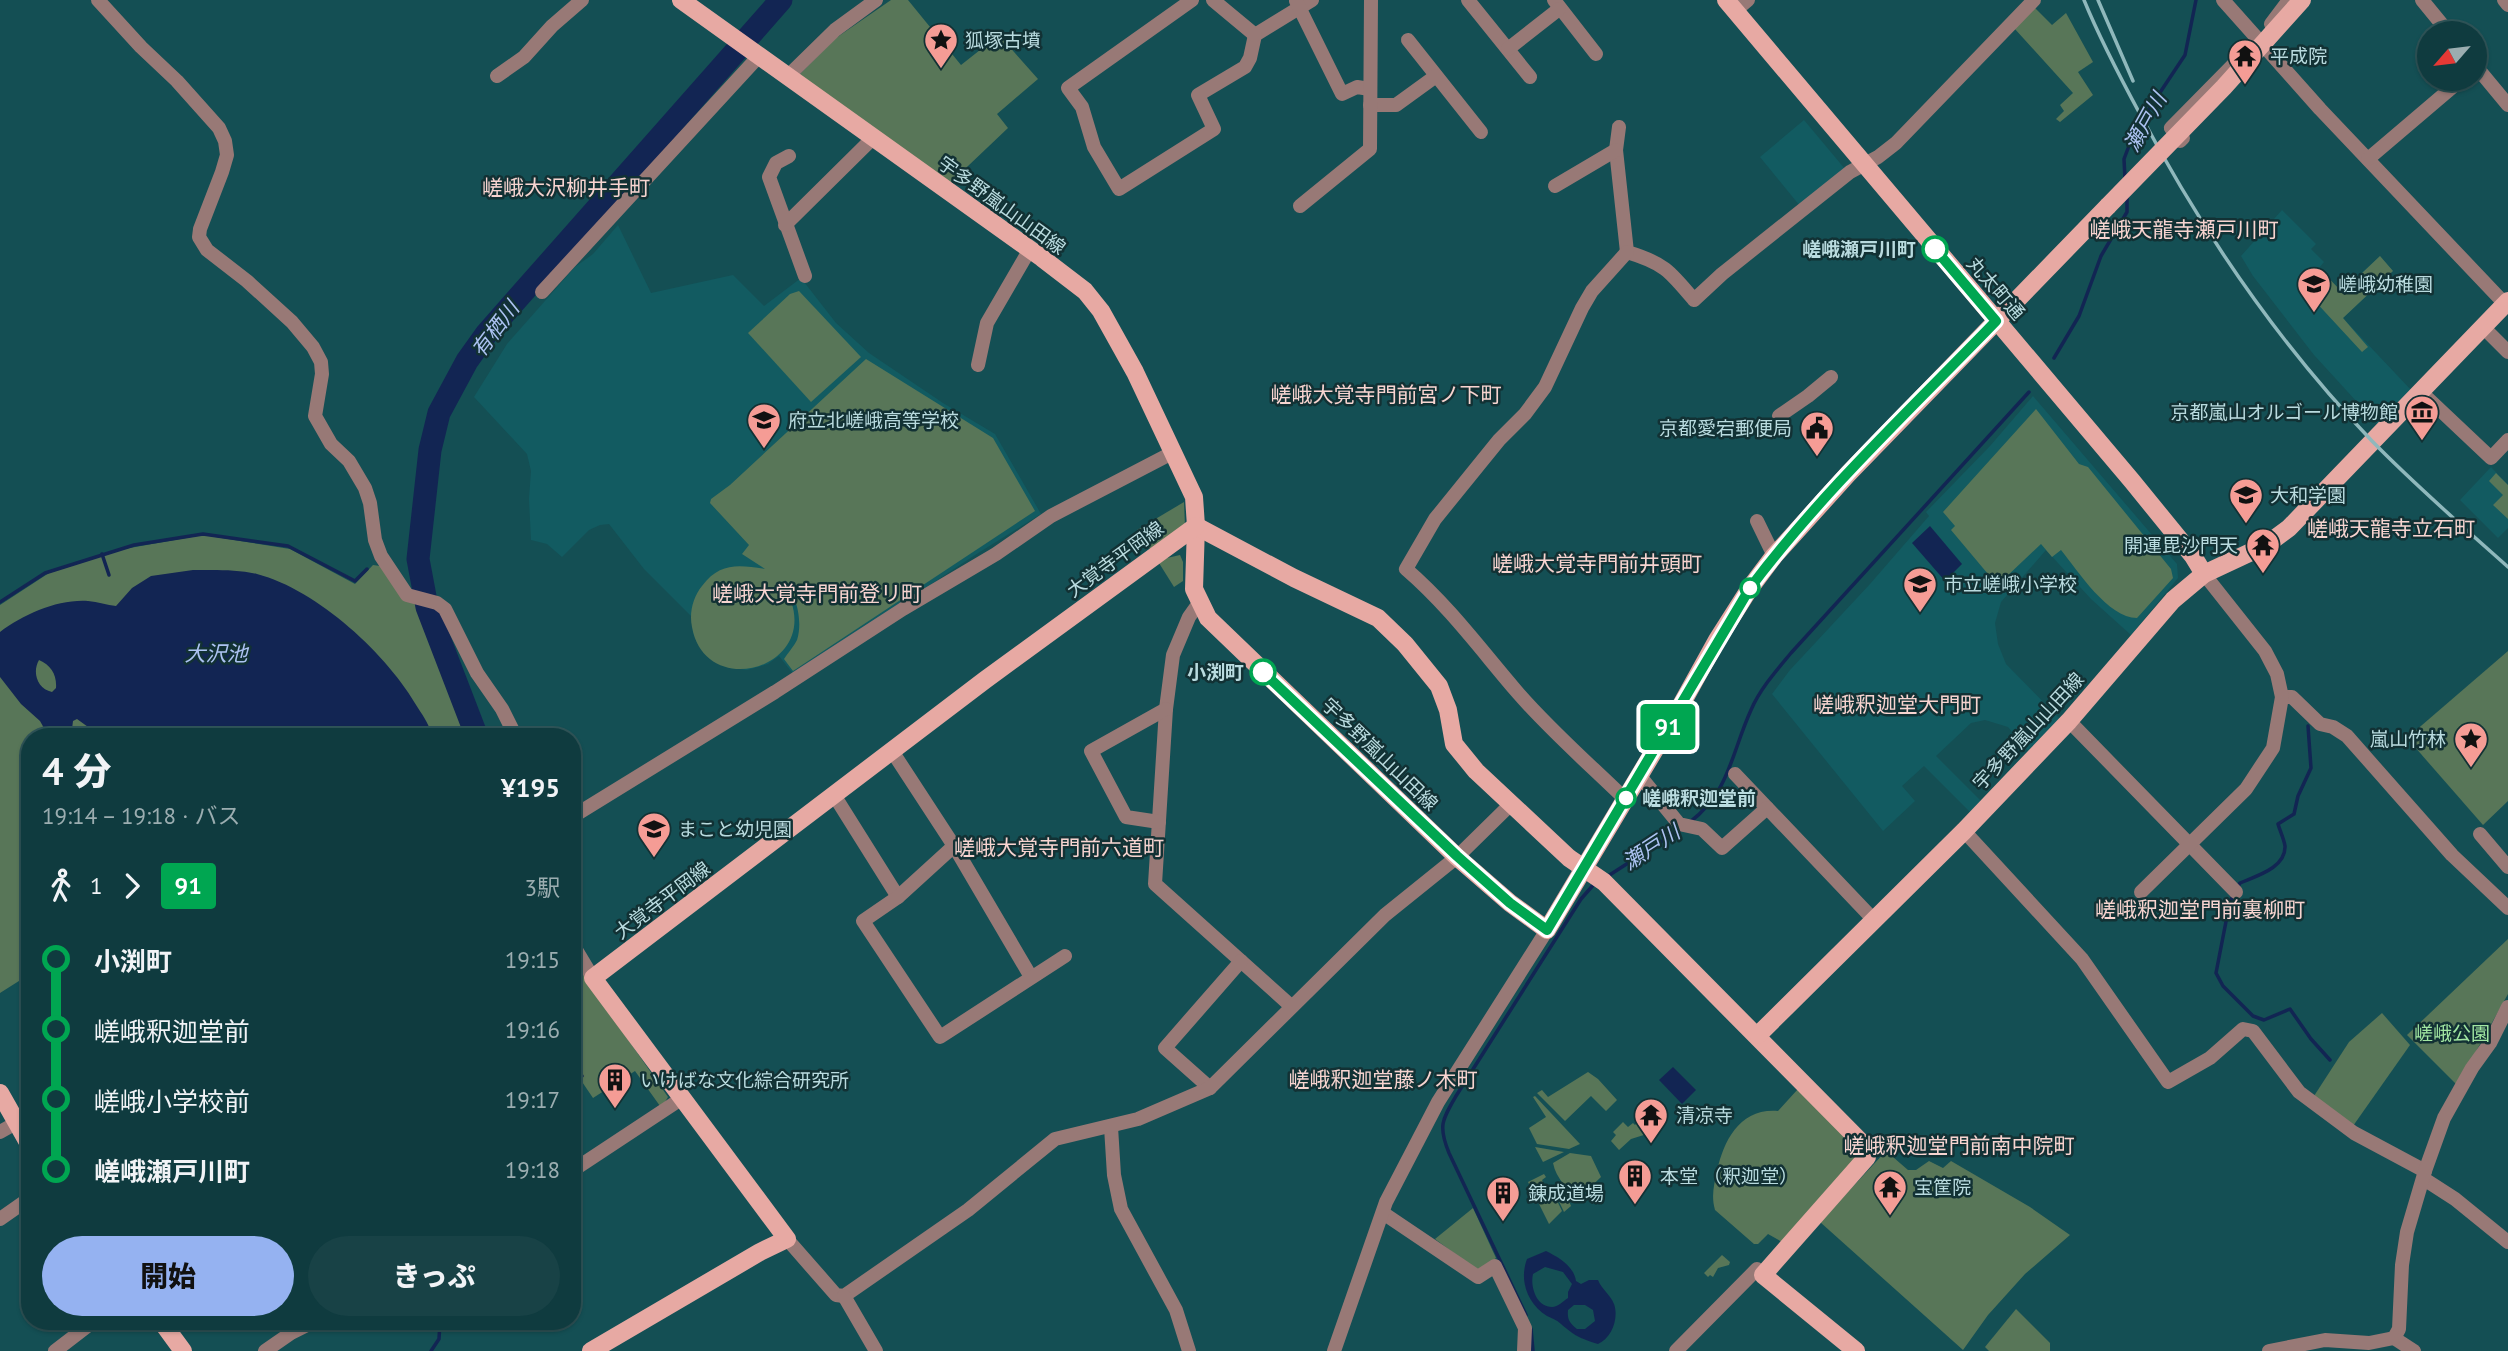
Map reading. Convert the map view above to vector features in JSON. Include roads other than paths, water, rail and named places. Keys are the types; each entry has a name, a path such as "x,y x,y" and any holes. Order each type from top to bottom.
{"main road":[{"name":"宇多野嵐山山田線","path":"681,0 1085,291 1101,311 1135,372 1194,497 1194,575 1199,603 1208,618 1457,856 1510,903 1547,930"},
{"path":"1547,930 1594,875 1625,799 1717,640 1774,556 1848,474 2224,87 2302,0"},
{"name":"丸太町通","path":"1736,4 1864,163 2141,492 2193,556 2204,574"},
{"name":"宇多野嵐山山田線","path":"1758,1035 1964,831 2069,721 2173,600 2204,574 2266,545 2289,528 2507,303"},
{"path":"1196,526 1294,578 1378,618 1405,645 1438,687 1448,710 1454,744 1476,771 1569,858 1594,875 1758,1035 1862,1143 1867,1157 1763,1275 1856,1351"},
{"name":"大覚寺平岡線","path":"593,978 892,751 1196,526"},
{"path":"591,1351 787,1239 593,978"},
{"path":"0,1093 21,1131"},
{"path":"168,1330 183,1351"}],"street":[{"path":"98,0 219,128 227,155 199,237 206,250 292,322 313,347 321,362 322,374 315,416 331,444 349,461 365,488 370,503 374,540 381,556 407,595 445,609 477,673 512,728"},
{"path":"497,76 524,57 552,26 582,0"},
{"path":"788,76 835,30 876,0"},
{"path":"1192,0 1068,88 1082,107 1094,147 1119,189 1214,129 1198,95 1245,67 1255,35 1302,3 1342,94 1357,87 1370,89"},
{"path":"1213,0 1255,35"},
{"path":"1300,206 1370,149 1371,0"},
{"path":"1468,0 1530,77"},
{"path":"1627,252 1654,260 1672,274 1694,300 1850,172 1878,157 1896,143 2034,0"},
{"path":"2223,0 2368,159 2507,303"},
{"path":"2289,0 2194,115 2269,50 2310,0"},
{"path":"2421,0 2439,21"},
{"path":"2504,0 2508,5"},
{"path":"1508,49 1557,4 1596,54"},
{"path":"1408,40 1481,132"},
{"path":"542,292 748,48"},
{"path":"1370,106 1396,105 1436,76"},
{"path":"2487,80 2508,105"},
{"path":"2368,159 2448,91"},
{"path":"1619,127 1616,150 1627,252 1592,291 1545,387 1435,519 1406,569 1438,598 1474,637 1519,694 1625,799"},
{"path":"785,225 873,138"},
{"path":"1555,186 1616,150"},
{"path":"789,156 776,163 769,177 805,276"},
{"path":"978,365 987,323 1030,249"},
{"path":"2483,327 2508,352"},
{"path":"1779,416 1831,377"},
{"path":"2420,391 2491,458 2508,440"},
{"path":"581,811 775,692 903,609 996,554 1051,516 1172,453"},
{"path":"1757,522 1774,556"},
{"path":"2141,892 2246,789 2273,748 2282,697 2277,674 2265,651 2204,574"},
{"path":"1199,603 1189,617 1173,655 1166,709 1155,884 1291,1006"},
{"path":"2282,697 2292,697 2320,724 2333,727 2347,736 2452,855 2508,908"},
{"path":"1159,822 1126,817 1091,751 1166,709"},
{"path":"2069,721 2236,892"},
{"path":"892,751 954,846 1031,977"},
{"path":"1735,774 1873,919"},
{"path":"1639,775 1686,826 1702,829 1722,848 1767,808"},
{"path":"834,795 898,897"},
{"path":"787,1239 836,1295 844,1296 968,1210 1055,1139 1138,1119 1210,1088 1385,915 1457,856 1510,805"},
{"path":"1964,831 2082,959 2168,1082 2210,1058 2243,1029 2253,1031 2300,1092 2354,1133 2424,1175 2508,1242"},
{"path":"2480,834 2508,867"},
{"path":"954,846 898,897 863,921 940,1037 1065,956"},
{"path":"1334,1351 1386,1202 1438,1102 1547,930"},
{"path":"581,958 593,978"},
{"path":"1210,1088 1166,1048 1241,961"},
{"path":"2394,1338 2399,1329 2402,1265 2407,1232 2424,1175 2444,1118 2472,1068 2490,1043 2508,1007"},
{"path":"581,1165 681,1099"},
{"path":"0,1132 16,1123"},
{"path":"1111,1127 1114,1175 1121,1209 1176,1310 1189,1351"},
{"path":"0,1219 21,1204"},
{"path":"1383,1213 1478,1277 1495,1266 1525,1328 1524,1351"},
{"path":"1676,1351 1757,1269 1763,1275"},
{"path":"844,1296 876,1351"},
{"path":"55,1351 82,1330"},
{"path":"265,1351 296,1330"},
{"path":"2269,1351 2325,1340 2369,1343 2394,1338 2414,1351"}],"water":[{"path":"1930,526 1962,564 1945,581 1912,543"},
{"name":"大沢池","path":"193,570 241,571 280,582 327,609 370,647 405,688 429,728 90,728 77,719 73,721 72,728 44,728 0,677 0,632 30,614 65,602 88,601 116,606 132,588 151,576","holes":["39,660 50,668 56,688 52,692 39,684 36,675"]},
{"path":"1673,1067 1696,1090 1682,1104 1659,1080"},
{"path":"1546,1251 1565,1263 1576,1281 1581,1284 1598,1280 1612,1301 1616,1315 1613,1327 1603,1341 1598,1344 1574,1334 1534,1305 1526,1290 1524,1275 1527,1259","holes":["1545,1267 1563,1272 1572,1284 1568,1298 1554,1307 1542,1304 1533,1290 1533,1274","1574,1305 1585,1305 1593,1310 1595,1321 1585,1329 1577,1329 1568,1316 1568,1310"]}],"waterway":[{"name":"有栖川","path":"474,728 427,607 418,559 430,450 439,413 467,361 487,333 781,0"},
{"name":"瀬戸川","path":"2125,179 2124,159 2135,130 2185,55 2196,0"},
{"name":"瀬戸川","path":"2054,358 2079,316 2101,256 2127,212 2127,197"},
{"name":"瀬戸川","path":"1690,822 1714,798 1722,785 1751,710 1774,673 2029,392"},
{"path":"0,602 45,573 134,545 203,534 288,546 355,581 367,569"},
{"path":"102,554 109,575"},
{"path":"2237,888 2240,883 2275,866 2284,854 2285,846 2278,824 2294,814 2298,796 2311,768 2308,726"},
{"name":"瀬戸川","path":"1608,876 1681,829"},
{"name":"瀬戸川","path":"1526,1315 1449,1153 1443,1136 1443,1123 1456,1096 1581,899 1595,883"},
{"path":"2234,895 2230,901 2216,973 2223,986 2253,1016 2264,1020 2290,1009 2330,1060"},
{"name":"瀬戸川","path":"1531,1329 1533,1351"},
{"name":"有栖川","path":"431,1351 439,1339 440,1330"}],"railway":[{"path":"2084,0 2110,58 2164,158 2217,244 2274,326 2305,366 2372,441 2508,567"},
{"path":"2098,0 2133,81"}],"place":[{"name":"狐塚古墳","path":"941,70"},
{"name":"平成院","path":"2245,86"},
{"name":"嵯峨瀬戸川町","path":"1935,249"},
{"name":"嵯峨幼稚園","path":"2314,314"},
{"name":"京都嵐山オルゴール博物館","path":"2422,442"},
{"name":"府立北嵯峨高等学校","path":"764,450"},
{"name":"京都愛宕郵便局","path":"1817,458"},
{"name":"大和学園","path":"2246,525"},
{"name":"開運毘沙門天","path":"2263,575"},
{"name":"市立嵯峨小学校","path":"1920,614"},
{"name":"小渕町","path":"1263,672"},
{"name":"嵐山竹林","path":"2471,769"},
{"name":"嵯峨釈迦堂前","path":"1626,798"},
{"name":"まこと幼児園","path":"654,859"},
{"name":"いけばな文化綜合研究所","path":"615,1110"},
{"name":"清凉寺","path":"1651,1145"},
{"name":"本堂 （釈迦堂）","path":"1635,1206"},
{"name":"宝筐院","path":"1890,1217"},
{"name":"錬成道場","path":"1503,1223"}],"district":[{"name":"嵯峨大沢柳井手町","path":"566,187"},
{"name":"嵯峨天龍寺瀬戸川町","path":"2184,229"},
{"name":"嵯峨大覚寺門前宮ノ下町","path":"1386,394"},
{"name":"嵯峨天龍寺立石町","path":"2391,528"},
{"name":"嵯峨大覚寺門前井頭町","path":"1597,563"},
{"name":"嵯峨大覚寺門前登リ町","path":"817,593"},
{"name":"嵯峨釈迦堂大門町","path":"1897,704"},
{"name":"嵯峨大覚寺門前六道町","path":"1059,847"},
{"name":"嵯峨釈迦堂門前裏柳町","path":"2200,909"},
{"name":"嵯峨釈迦堂藤ノ木町","path":"1383,1079"},
{"name":"嵯峨釈迦堂門前南中院町","path":"1959,1145"}],"park label":[{"name":"嵯峨公園","path":"2452,1033"}]}
